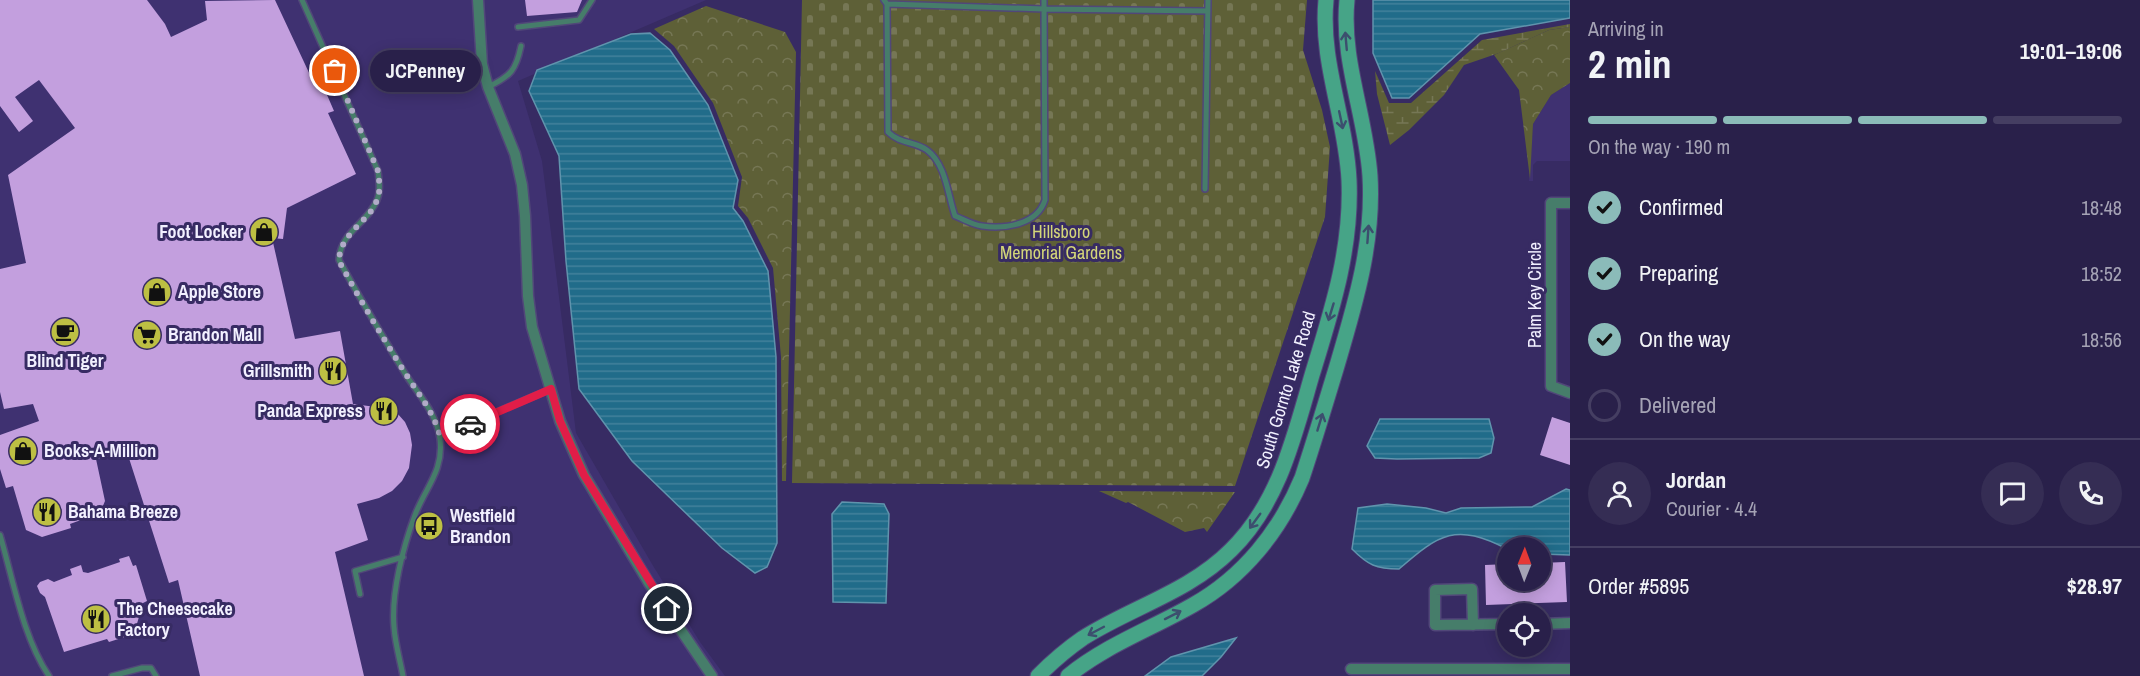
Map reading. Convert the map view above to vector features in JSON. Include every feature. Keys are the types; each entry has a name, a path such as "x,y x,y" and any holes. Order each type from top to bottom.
{"street":[{"path":"478,0 482,64 488,87 515,154 522,185 531,317 537,348 560,421 584,475 649,583 712,676"},
{"name":"South Gornto Lake Road","path":"1038,676 1056,658 1084,638 1178,589 1210,569 1242,539 1258,518 1271,497 1283,470 1338,288 1346,247 1349,203 1348,170 1341,121 1326,54 1324,27 1326,0"},
{"path":"1068,676 1105,650 1194,605 1223,585 1268,540 1289,506 1302,478 1359,291 1367,246 1370,177 1362,120 1347,51 1347,0"},
{"name":"Palm Key Circle","path":"1570,203 1551,203 1551,386 1570,393"},
{"path":"1473,625 1472,589 1435,590 1435,625 1473,625 1497,624"},
{"path":"1551,624 1570,623"},
{"path":"1351,669 1503,673 1570,669"}],"lane":[{"path":"302,0 378,171 377,200 349,233 339,250 339,261 428,407 440,436 441,447 435,477 416,513 403,557 393,612 403,676"},
{"path":"518,27 579,20 592,0"},
{"path":"1044,0 1044,9 1045,200 1042,210 1031,219 1016,225 981,226 955,216 938,163 927,151 896,140 888,132 886,2 1044,9 1208,11"},
{"path":"1205,189 1208,0"},
{"path":"488,87 503,80 517,65 521,46"},
{"path":"440,436 551,389"},
{"path":"1283,470 1302,478"},
{"path":"0,535 18,601 39,662 49,676"},
{"path":"360,594 355,572 403,557"},
{"path":"0,563 8,561"},
{"path":"112,676 142,668 151,668 156,676"}],"shaded area":[{"path":"0,0 706,0 518,81 542,161 576,433 652,564 700,642 725,676 0,676"},
{"path":"1570,83 1570,161 1537,161 1533,165 1533,181 1529,181 1533,124 1551,95"}],"green space":[{"name":"Hillsboro Memorial Gardens","path":"802,0 1307,0 1303,50 1322,110 1330,147 1325,217 1235,486 792,483"},
{"path":"706,6 785,32 796,52 786,481 782,481 781,357 773,268 748,218 738,206 742,177 713,103 674,46 654,29"},
{"path":"1570,24 1570,27 1549,30 1499,53 1464,65 1444,95 1409,130 1390,145 1377,94 1375,71 1389,103 1411,103 1482,40"},
{"path":"1570,27 1570,83 1551,95 1533,124 1530,179 1519,90 1494,55 1549,30"},
{"path":"1099,491 1235,492 1207,532 1204,528 1185,532 1128,502"}],"water":[{"path":"1373,0 1570,0 1570,18 1480,34 1409,98 1392,98 1373,53"},
{"path":"650,33 670,50 708,105 738,180 733,208 743,221 768,271 776,357 777,543 767,567 755,573 722,548 632,461 579,389 566,261 559,156 529,91 537,70 631,34"},
{"path":"1380,419 1489,419 1494,438 1491,453 1479,458 1375,458 1367,446"},
{"path":"1566,489 1570,490 1570,555 1551,554 1551,537 1497,537 1497,545 1461,534 1438,540 1399,569 1391,569 1373,565 1352,549 1358,508 1387,504 1426,508 1446,513 1461,508 1532,507"},
{"path":"842,502 884,504 889,514 886,603 833,602 832,514"},
{"path":"1236,638 1202,676 1145,676 1171,657"}],"building":[{"name":"Brandon Mall","path":"0,0 147,0 165,24 171,37 207,20 205,1 275,0 311,77 318,74 334,111 328,113 356,174 287,208 283,239 272,238 295,339 340,331 353,404 376,407 379,399 389,404 405,422 412,445 409,468 402,481 392,491 379,498 357,504 368,540 335,552 364,676 200,676 178,580 169,583 127,452 96,459 105,501 100,513 70,524 71,528 42,537 26,530 13,486 6,488 0,469 0,435 39,421 33,404 4,409 0,392 0,269 26,263 8,175 75,128 39,80 15,97 33,121 19,132 0,106"},
{"path":"525,0 582,0 577,12 527,16"},
{"path":"1552,417 1570,423 1570,465 1540,455"},
{"name":"The Cheesecake Factory","path":"129,556 133,566 136,565 147,601 143,603 134,634 109,642 107,639 64,652 45,597 37,586 48,579 54,582 72,575 70,569 81,565 83,572 88,573 120,562 119,559"},
{"path":"1565,562 1567,602 1486,605 1485,565 1497,564 1497,591 1551,591 1551,563"}],"way so far":[{"path":"335,71 378,171 379,187 377,200 349,233 339,250 339,261 428,407 440,436 470,424"}],"place":[{"name":"JCPenney","path":"335,71"},
{"name":"Foot Locker","path":"264,232"},
{"name":"Apple Store","path":"157,292"},
{"name":"Blind Tiger","path":"65,332"},
{"name":"Brandon Mall","path":"147,335"},
{"name":"Grillsmith","path":"333,371"},
{"name":"Panda Express","path":"384,411"},
{"name":"Books-A-Million","path":"23,451"},
{"name":"Bahama Breeze","path":"47,512"},
{"name":"Westfield Brandon","path":"429,526"},
{"name":"The Cheesecake Factory","path":"96,619"}],"route":[{"path":"470,424 551,389 560,421 584,475 667,609"}]}
